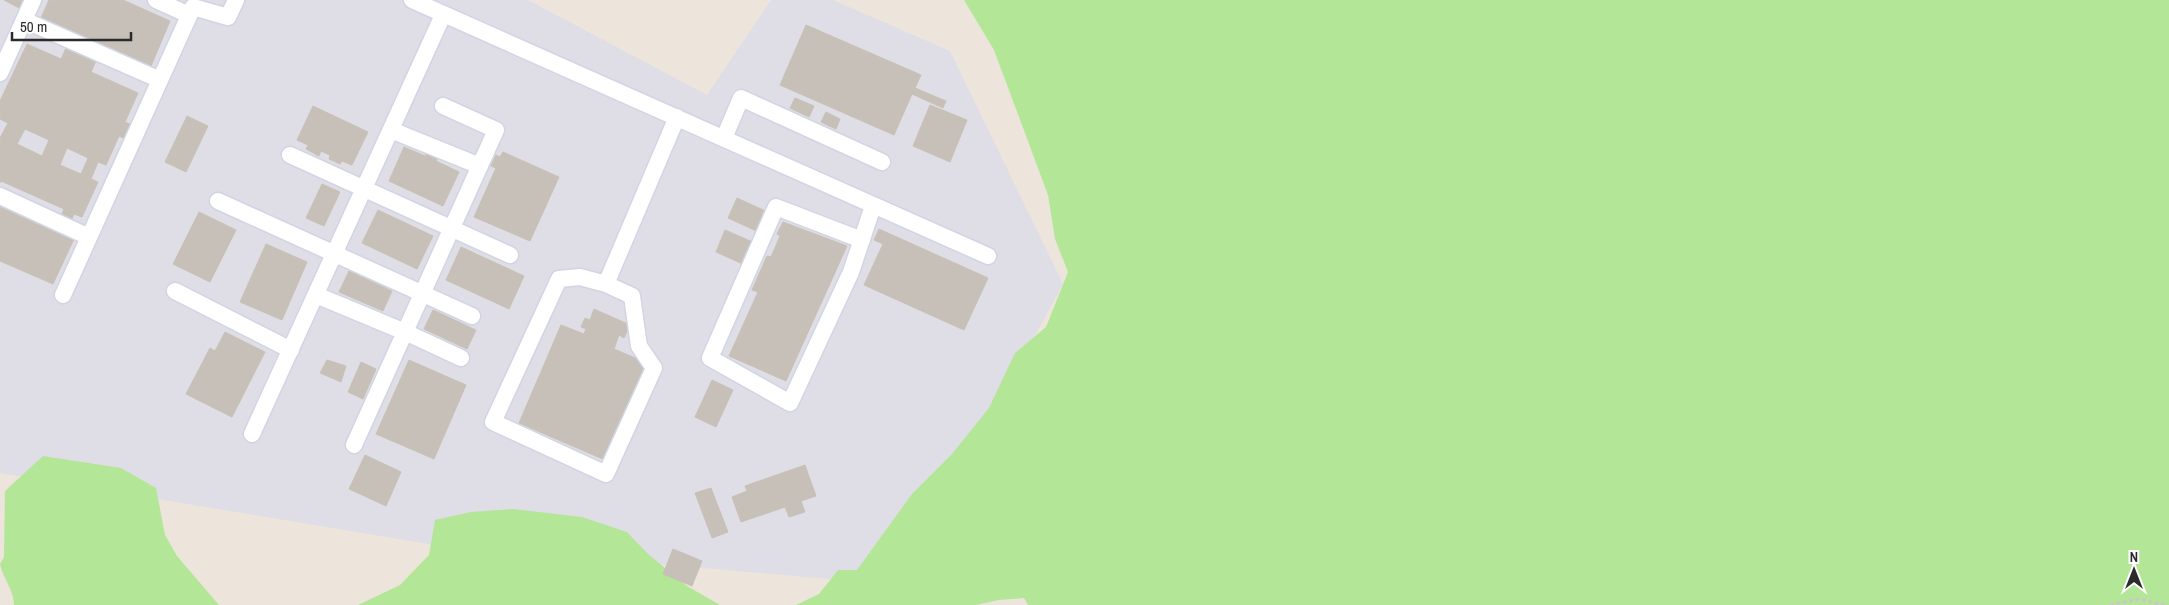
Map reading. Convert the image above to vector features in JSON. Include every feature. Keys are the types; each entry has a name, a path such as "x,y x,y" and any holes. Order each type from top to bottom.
{"street":[{"path":"0,74 33,0"},
{"path":"156,0 228,17 236,0"},
{"path":"412,0 677,116 873,206 988,256"},
{"path":"63,295 192,7"},
{"path":"252,434 443,15"},
{"path":"24,20 160,80"},
{"path":"724,138 741,98 882,162"},
{"path":"354,445 496,130 443,106"},
{"path":"606,284 677,116"},
{"path":"391,130 480,166"},
{"path":"290,155 510,255"},
{"path":"0,196 89,237"},
{"path":"218,201 472,316"},
{"path":"862,240 776,207 710,358 790,403 851,272 862,240 873,206"},
{"path":"580,277 606,284 632,296 639,346 654,368 606,474 493,422 559,278 580,277"},
{"path":"175,291 291,350"},
{"path":"316,295 405,332 461,358"}],"path":[{"path":"2110,605 2139,599 2165,605"}],"shaded area":[{"path":"0,0 528,0 707,95 771,0 833,0 950,51 1063,284 900,585 435,545 0,473"}],"green space":[{"path":"964,0 2169,0 2169,605 1028,605 1024,598 999,600 976,605 796,605 819,594 838,570 857,570 912,494 952,454 989,408 1015,353 1046,327 1068,272 1055,239 1048,195 994,50"},
{"path":"43,456 121,468 156,488 165,535 177,556 219,605 14,605 12,594 0,564 4,557 5,491"},
{"path":"513,509 582,517 627,532 648,554 687,586 720,605 358,605 400,585 429,555 435,520 471,512"}],"building":[{"path":"4,0 25,0 21,9"},
{"path":"49,0 123,0 170,21 151,66 103,45 91,72 138,93 125,122 134,126 128,140 119,136 106,165 98,162 91,179 98,182 82,217 74,214 65,235 74,239 53,284 0,261 0,207 55,232 64,209 1,181 0,183 0,138 8,123 0,119 0,101 27,44 61,59 66,48 81,55 88,38 41,18","holes":["25,129 49,140 42,156 17,144","67,148 88,158 81,174 60,165"]},
{"path":"806,25 921,75 915,88 946,101 943,108 912,94 894,135 780,85"},
{"path":"795,98 814,106 809,117 790,108"},
{"path":"930,105 967,120 950,162 913,146"},
{"path":"313,106 368,132 352,165 342,161 340,164 329,159 330,155 321,151 319,156 306,149 308,145 297,140"},
{"path":"826,112 840,119 836,129 821,122"},
{"path":"187,116 208,126 186,172 165,162"},
{"path":"404,147 437,159 436,161 459,172 443,206 389,181"},
{"path":"503,152 559,177 530,241 474,217 496,168 491,166 496,155 500,157"},
{"path":"322,184 340,192 324,226 306,218"},
{"path":"737,198 772,214 763,234 728,218"},
{"path":"378,210 433,236 417,269 362,243"},
{"path":"199,212 236,230 210,282 173,264"},
{"path":"783,222 847,246 786,381 729,356 758,292 752,290 767,256 771,257 780,236 777,234"},
{"path":"879,229 988,278 964,330 864,285 883,244 874,240"},
{"path":"725,230 755,243 745,265 716,252"},
{"path":"266,244 307,262 282,320 240,302"},
{"path":"461,247 524,276 509,309 446,280"},
{"path":"349,271 392,291 383,311 339,292"},
{"path":"594,309 630,325 624,338 619,335 614,349 647,363 605,460 519,423 561,325 584,334 586,329 581,327 585,318 590,320"},
{"path":"433,310 476,330 467,349 424,329"},
{"path":"225,332 265,352 232,417 186,394 210,348 215,351"},
{"path":"327,360 346,366 341,382 320,373"},
{"path":"409,360 466,385 434,459 376,434"},
{"path":"361,362 376,369 363,399 348,392"},
{"path":"712,380 733,390 716,427 695,417"},
{"path":"365,455 401,472 386,506 349,489"},
{"path":"805,465 816,496 801,501 805,512 789,517 785,507 741,522 732,497 747,491 745,486"},
{"path":"711,488 728,532 712,538 695,493"},
{"path":"673,549 702,561 692,586 663,574"}]}
